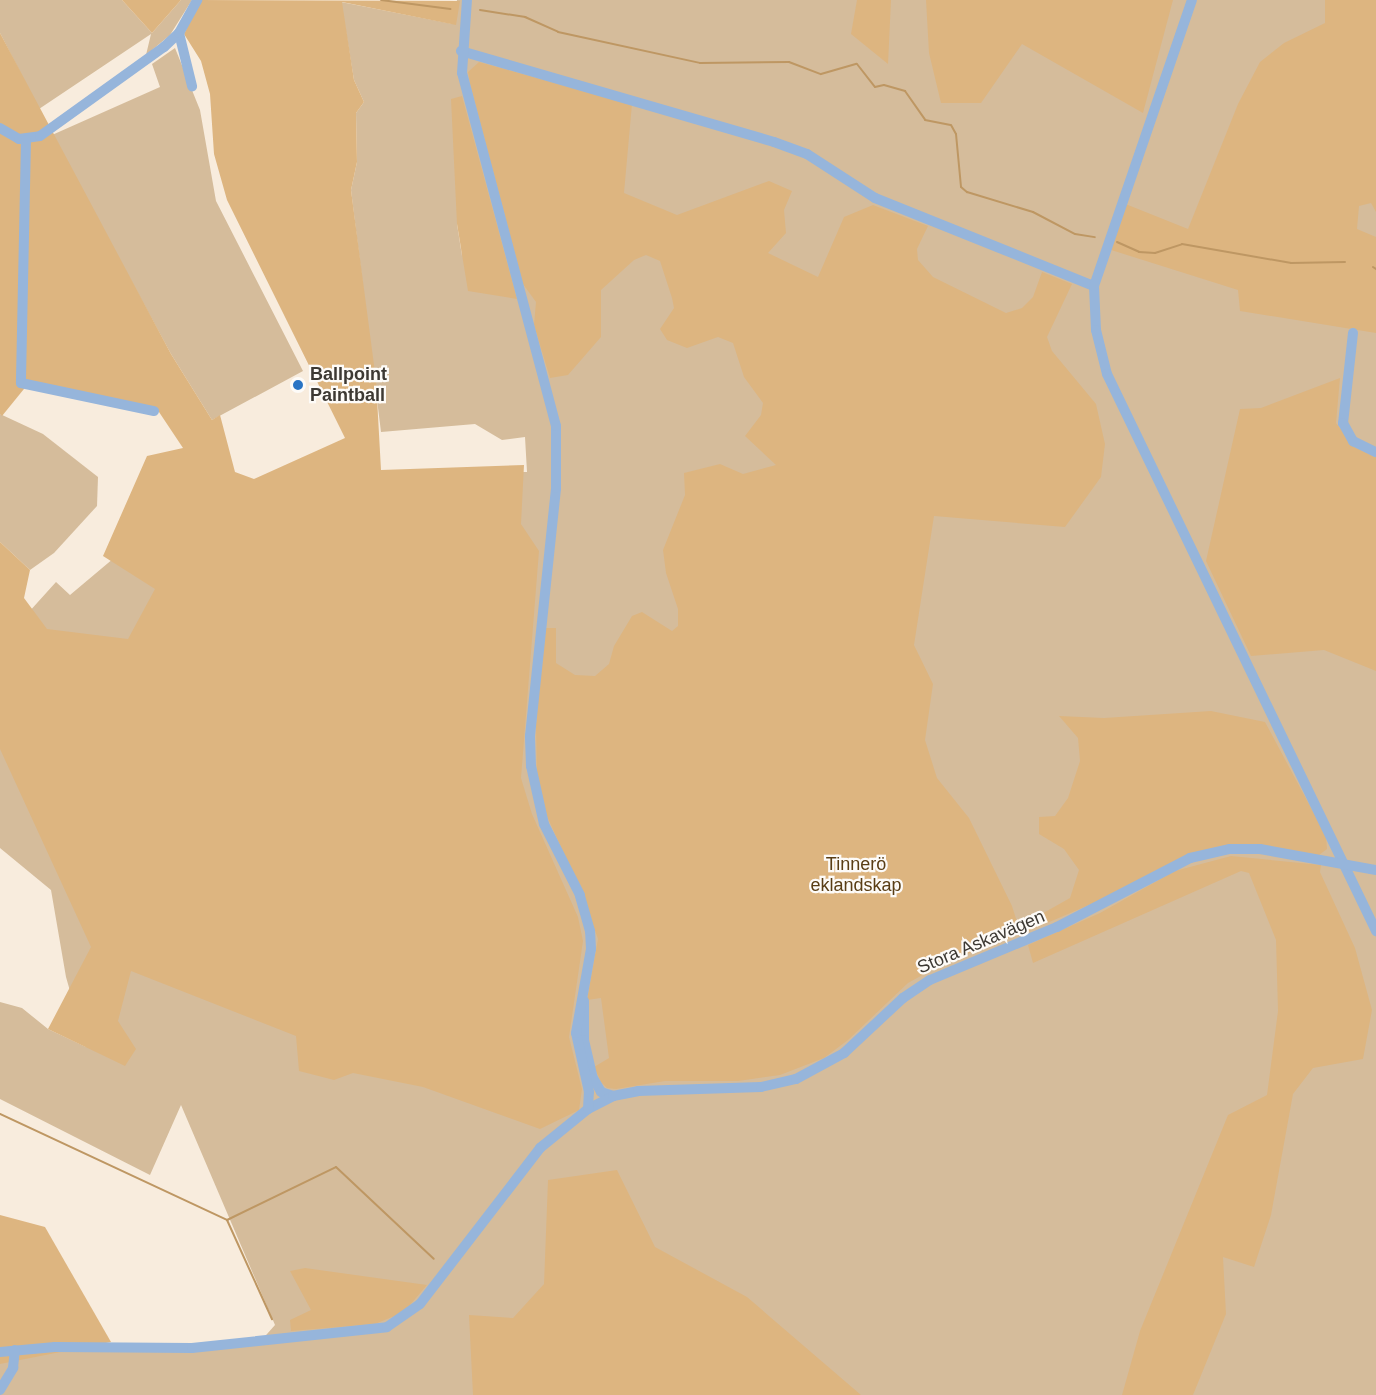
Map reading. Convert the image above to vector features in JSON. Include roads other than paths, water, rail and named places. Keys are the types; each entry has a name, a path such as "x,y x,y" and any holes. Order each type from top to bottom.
{"street":[{"path":"0,128 26,140 40,136 179,33 197,0"},
{"path":"468,0 461,51 462,73 556,426 556,488 531,736 531,766 544,824 587,916 591,949 576,1033 589,1092 588,1109"},
{"path":"1192,0 1094,286 1096,330 1107,374 1376,931"},
{"path":"179,33 192,86"},
{"path":"461,51 774,142 807,154 875,198 1094,286"},
{"path":"26,140 21,383 154,411"},
{"path":"1353,333 1350,380 1342,423 1353,441 1376,452"},
{"name":"Stora Askavägen","path":"0,1352 192,1348 387,1327 420,1304 540,1148 588,1109 614,1096 658,1088 761,1087 796,1079 844,1053 903,998 930,980 1039,936 1190,858 1247,849 1376,870"},
{"path":"583,993 588,1061 597,1086 614,1096"},
{"path":"0,1390 13,1368 15,1350"}],"waterway":[{"path":"381,0 450,9"},
{"path":"480,10 525,17 558,32 700,63 789,62 821,74 857,64 875,87 884,85 905,91 925,120 951,125 956,134 961,187 967,192 1033,212 1075,234 1095,237"},
{"path":"1117,242 1139,252 1155,253 1182,244 1291,263 1345,262"},
{"path":"0,1114 227,1220 336,1167 434,1259"},
{"path":"227,1220 272,1319"}],"place":[{"name":"Ballpoint Paintball","path":"298,385"}],"park label":[{"name":"Tinnerö eklandskap","path":"856,875"}]}
